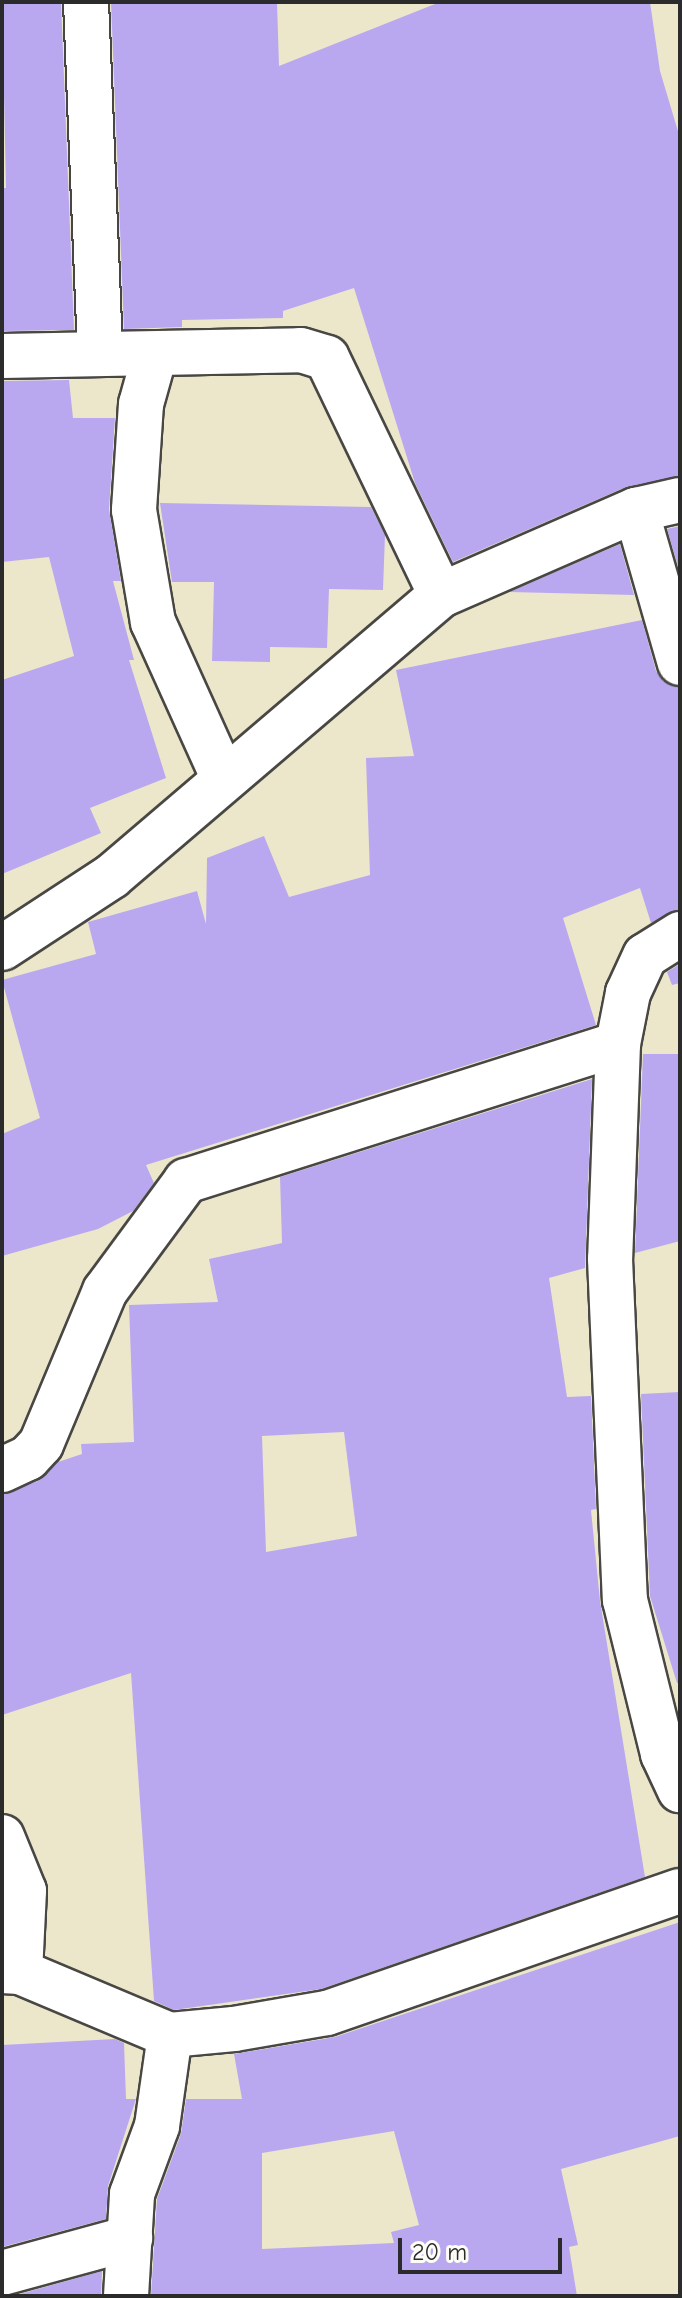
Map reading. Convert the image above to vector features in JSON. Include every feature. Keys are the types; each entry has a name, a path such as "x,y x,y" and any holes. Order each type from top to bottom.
{"street":[{"path":"86,2 100,353"},
{"path":"2,356 301,350 327,358 441,595"},
{"path":"155,354 141,404 134,510 153,622 223,777"},
{"path":"2,948 112,876 223,777 441,595 636,510 680,500"},
{"path":"636,510 680,663"},
{"path":"680,934 645,956 628,993 618,1044 610,1259 625,1600 663,1754 680,1790"},
{"path":"2,1470 28,1458 41,1444 105,1291 186,1181 618,1044"},
{"path":"2,1837 24,1891 11,1972 170,2035 327,2013 680,1891"},
{"path":"126,2296 132,2194 157,2126 170,2035"},
{"path":"2,2273 130,2238"}],"building":[{"path":"2,2 61,2 74,330 2,331 2,188 6,188"},
{"path":"111,2 277,2 279,66 440,2 650,2 660,71 680,138 680,476 626,487 453,562 415,483 354,288 283,311 283,318 182,320 182,327 124,329"},
{"path":"69,380 73,418 115,418 109,509 121,581 113,581 134,660 129,660 166,778 90,808 101,833 2,874 2,680 74,656 49,557 2,562 2,381"},
{"path":"160,503 371,507 385,535 383,590 329,589 327,648 270,647 270,662 212,661 214,582 172,582"},
{"path":"680,526 680,573 667,529"},
{"path":"620,544 634,595 509,592"},
{"path":"642,620 656,671 663,681 680,687 680,909 651,923 640,888 563,918 596,1025 146,1165 154,1183 133,1211 98,1229 2,1256 2,1134 40,1118 2,980 96,954 88,922 197,891 206,924 207,858 264,836 289,897 370,875 366,758 414,756 396,670"},
{"path":"680,964 680,983 672,985 667,972"},
{"path":"643,1054 680,1054 680,1241 635,1253"},
{"path":"592,1079 585,1268 549,1278 567,1397 591,1396 596,1509 591,1510 600,1601 645,1877 321,1989 174,2010 154,2001 131,1673 2,1715 2,1495 38,1481 58,1462 82,1454 81,1444 134,1442 129,1305 218,1302 209,1259 282,1243 280,1177","holes":["344,1432 357,1536 266,1552 262,1436"]},
{"path":"680,1392 680,1683 677,1683 650,1596 641,1394"},
{"path":"680,1922 680,2136 561,2169 578,2245 569,2247 577,2296 151,2296 157,2199 181,2134 186,2099 242,2099 234,2054 335,2037","holes":["394,2131 419,2225 391,2232 394,2243 262,2249 262,2153"]},
{"path":"115,2039 124,2043 126,2099 136,2099 108,2186 106,2219 2,2247 2,2045"},
{"path":"102,2271 101,2296 13,2296"}]}
